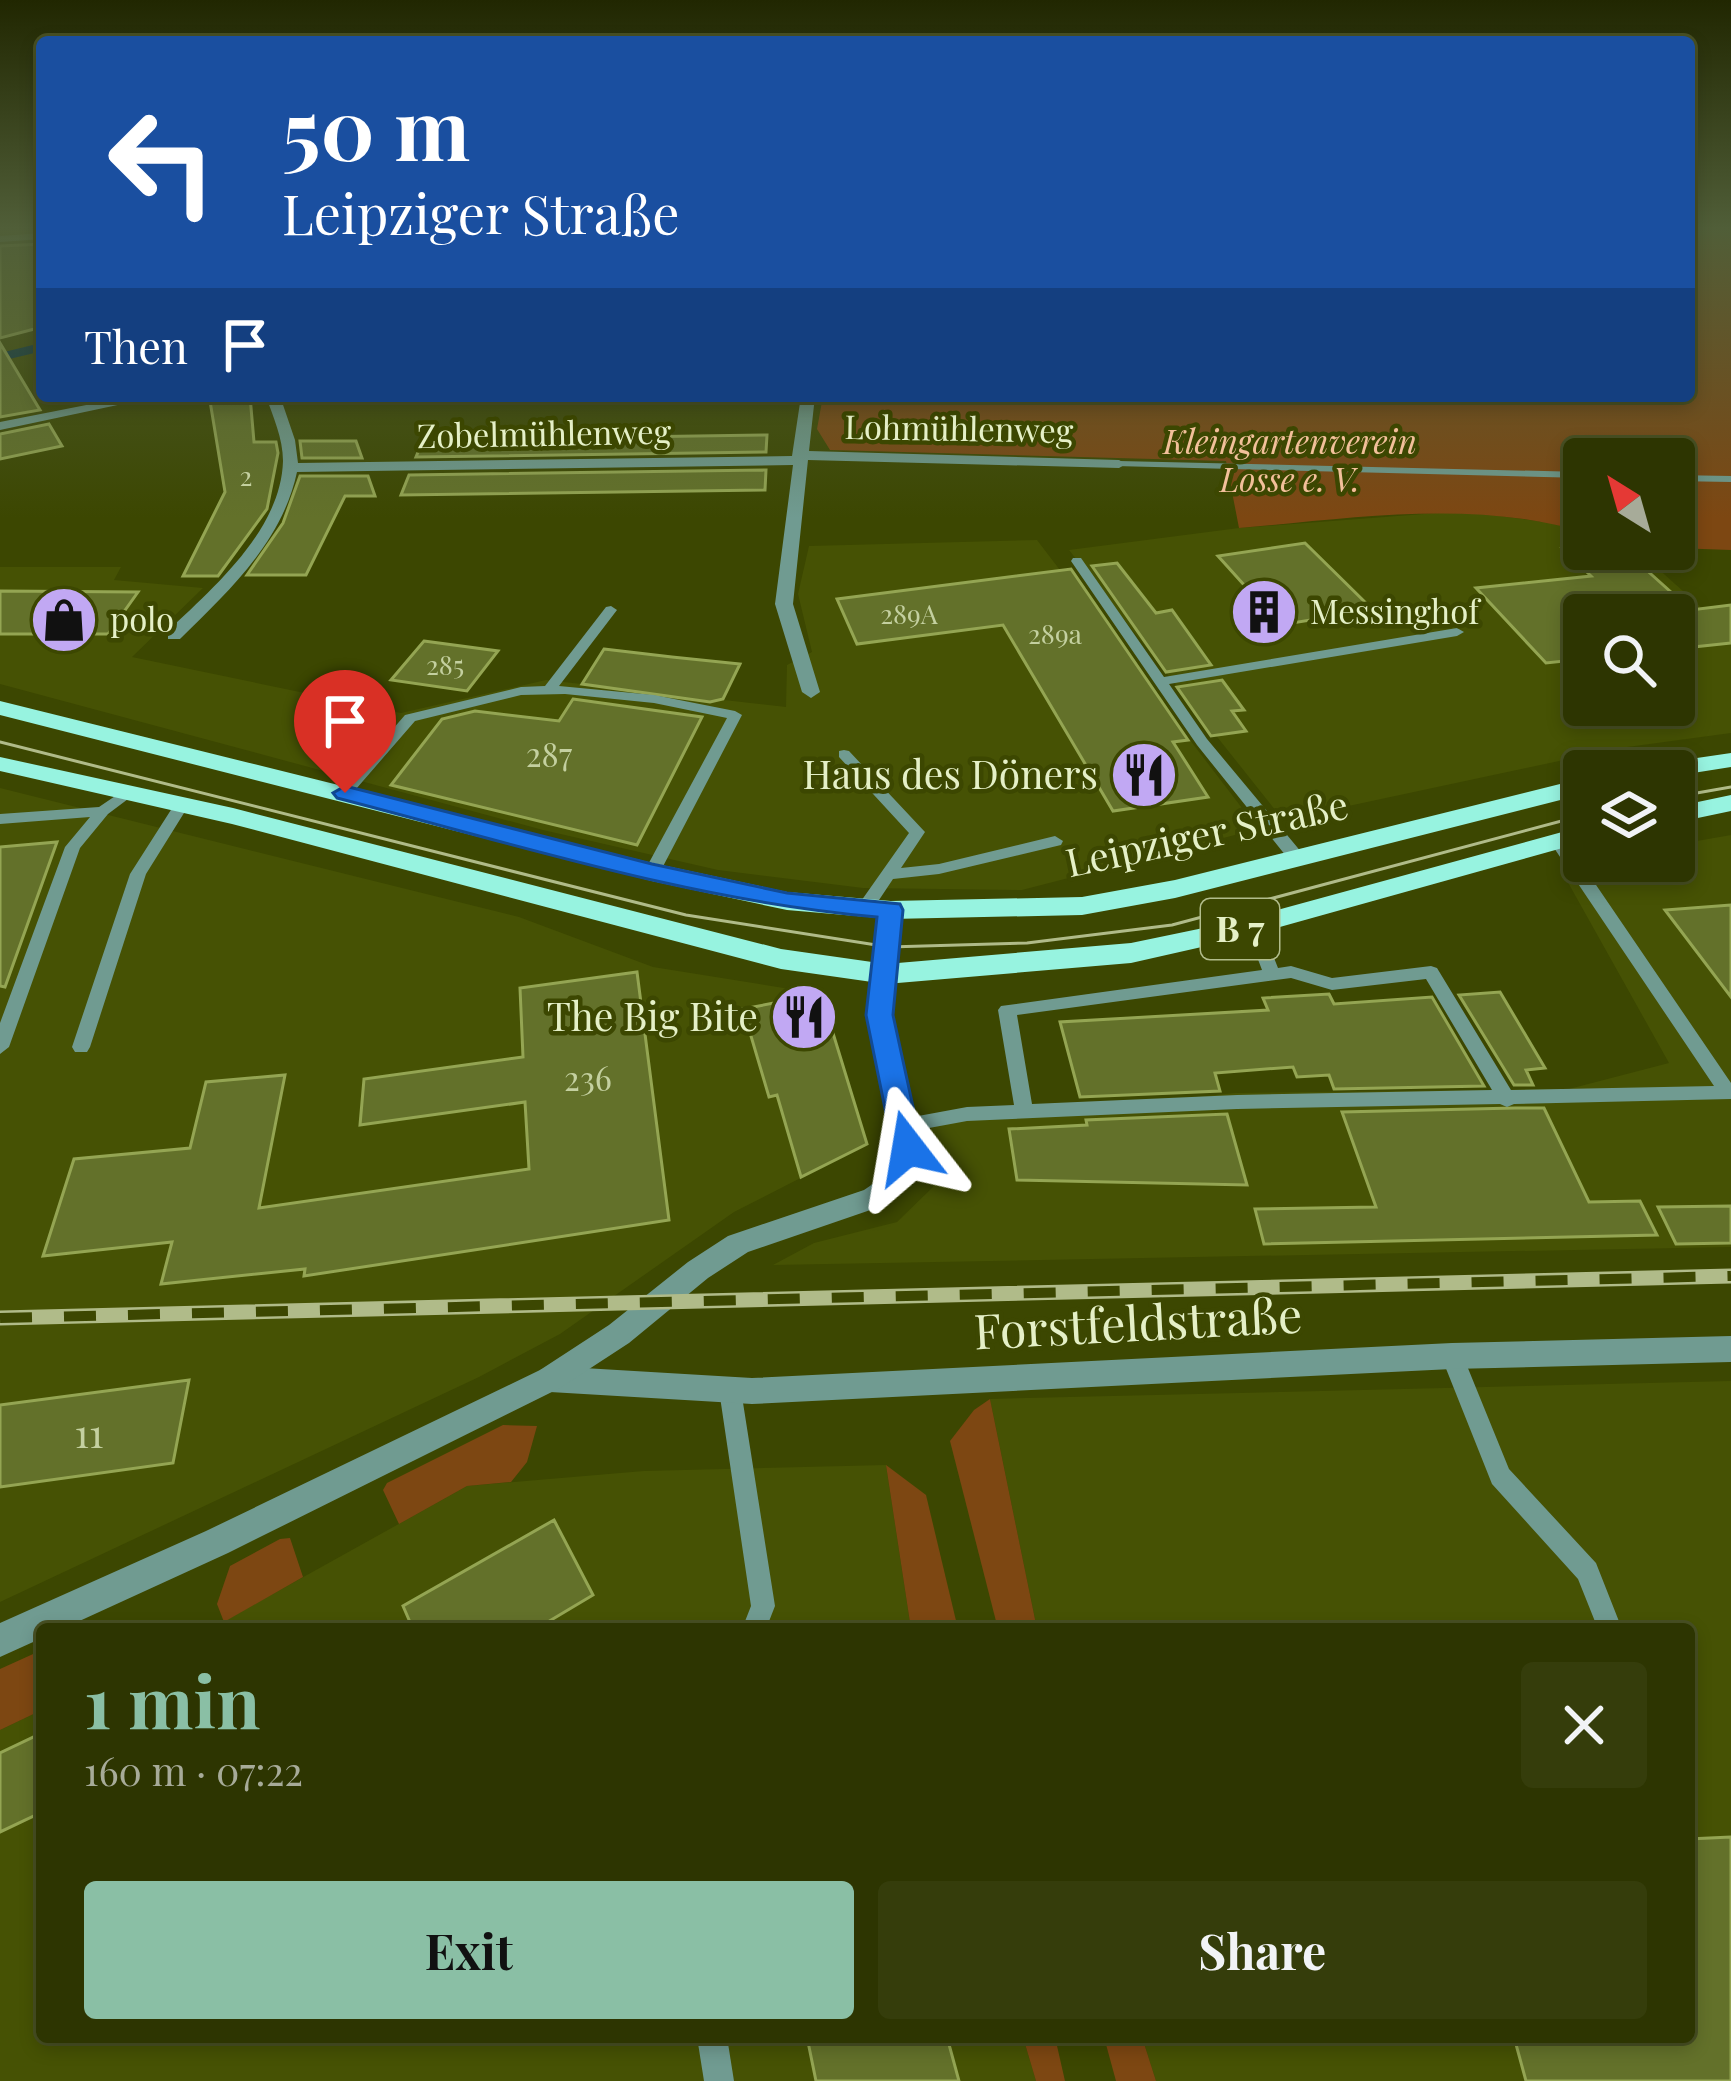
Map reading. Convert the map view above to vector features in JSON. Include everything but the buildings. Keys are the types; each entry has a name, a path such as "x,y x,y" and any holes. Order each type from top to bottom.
{"main road":[{"name":"Leipziger Straße","path":"0,708 652,872 787,901 878,909 1082,906 1563,791"},
{"path":"1695,765 1731,760"},
{"name":"B 7","path":"0,764 181,805 781,959 886,974 1131,953 1253,926 1563,839"},
{"path":"1695,811 1731,803"}],"street":[{"path":"0,426 122,402"},
{"path":"174,635 240,568 265,529 290,468 290,443 275,402"},
{"name":"Lohmühlenweg","path":"807,402 784,604 812,692"},
{"name":"Zobelmühlenweg","path":"290,468 798,458"},
{"name":"Lohmühlenweg","path":"798,458 1119,464"},
{"name":"Forstfeldstraße","path":"38,1623 217,1542 550,1379 619,1334 738,1244 873,1198 892,1186 904,1170 908,1148 882,1041 879,1015 886,974 878,909"},
{"name":"Forstfeldstraße","path":"550,1379 730,1390 1452,1356 1731,1349"},
{"name":"Forstfeldstraße","path":"0,1640 36,1624"}],"lane":[{"path":"1119,464 1563,475"},
{"path":"1695,478 1731,479"},
{"path":"1077,561 1158,682 1296,857"},
{"path":"549,690 611,610"},
{"path":"1158,682 1457,632"},
{"path":"345,793 410,718 521,691 654,699 736,716 652,872"},
{"path":"844,754 917,832 889,874 878,909"},
{"path":"0,1047 73,847 103,811 127,794"},
{"path":"81,1047 138,874 181,805"},
{"path":"0,820 103,811"},
{"path":"889,874 939,869 1055,841"},
{"path":"902,1126 967,1114 1237,1102 1728,1093 1598,882"},
{"path":"1253,926 1272,974"},
{"path":"1024,1111 1007,1010 1291,972 1332,984 1430,972 1507,1100"},
{"path":"1452,1356 1500,1477 1587,1571 1608,1623"},
{"path":"730,1390 763,1606 756,1623"},
{"path":"713,2043 719,2081"}],"shaded area":[{"path":"1463,511 1563,526 1563,570 1659,570 1686,594 1563,594 1563,726 1695,726 1695,602 1731,634 1731,733 1611,750 1563,750 1563,760 1283,820 1069,550 1239,528"},
{"path":"1037,540 1258,829 1022,890 863,888 718,870 543,830 0,684 0,567 121,567 114,580 203,588 132,657 401,713 546,680 786,707 787,665 812,652 798,594 809,546"},
{"path":"0,788 519,917 653,967 821,994 867,1144 734,1212 560,1334 479,1377 0,1602"},
{"path":"1731,835 1731,1247 773,1265 814,1243 897,1222 933,1187 931,1124 1235,1093 1569,1089 1669,1063 1568,882 1695,882 1695,841"},
{"path":"1731,1381 1731,2081 1156,2081 1144,2043 1695,2043 1695,1623 1036,1623 990,1399"},
{"path":"886,1465 910,1623 221,1623 467,1486 644,1471"},
{"path":"36,1713 36,2043 1025,2043 1036,2081 0,2081 0,1730"}],"green space":[{"name":"Kleingartenverein Losse e. V.","path":"1695,324 1731,324 1731,550 1695,549 1695,438 1563,438 1563,527 1499,516 1413,514 1239,528 1226,461 830,450 817,429 822,402 1695,402"},
{"path":"990,1399 1036,1623 996,1623 950,1441 974,1410"},
{"path":"503,1425 537,1426 527,1462 511,1482 467,1486 399,1524 383,1490 387,1483"},
{"path":"886,1465 926,1495 957,1623 910,1623"},
{"path":"290,1538 303,1577 224,1622 217,1604 230,1566"},
{"path":"36,1653 36,1713 0,1730 0,1669"},
{"path":"1025,2043 1056,2043 1065,2081 1036,2081"},
{"path":"1106,2043 1144,2043 1156,2081 1116,2081"}],"waterway":[{"path":"0,357 36,348"}],"tram line":[{"path":"0,742 686,915 889,947 1027,943 1172,925 1563,821"},
{"path":"1695,793 1731,787"}],"railway":[{"path":"0,1318 1731,1276"}],"place":[{"name":"Messinghof","path":"1264,612"},
{"name":"polo","path":"64,620"},
{"name":"Haus des Döners","path":"1144,775"},
{"name":"The Big Bite","path":"804,1017"}],"route":[{"path":"345,793 652,872 787,901 891,910 879,1015 908,1148"}]}
